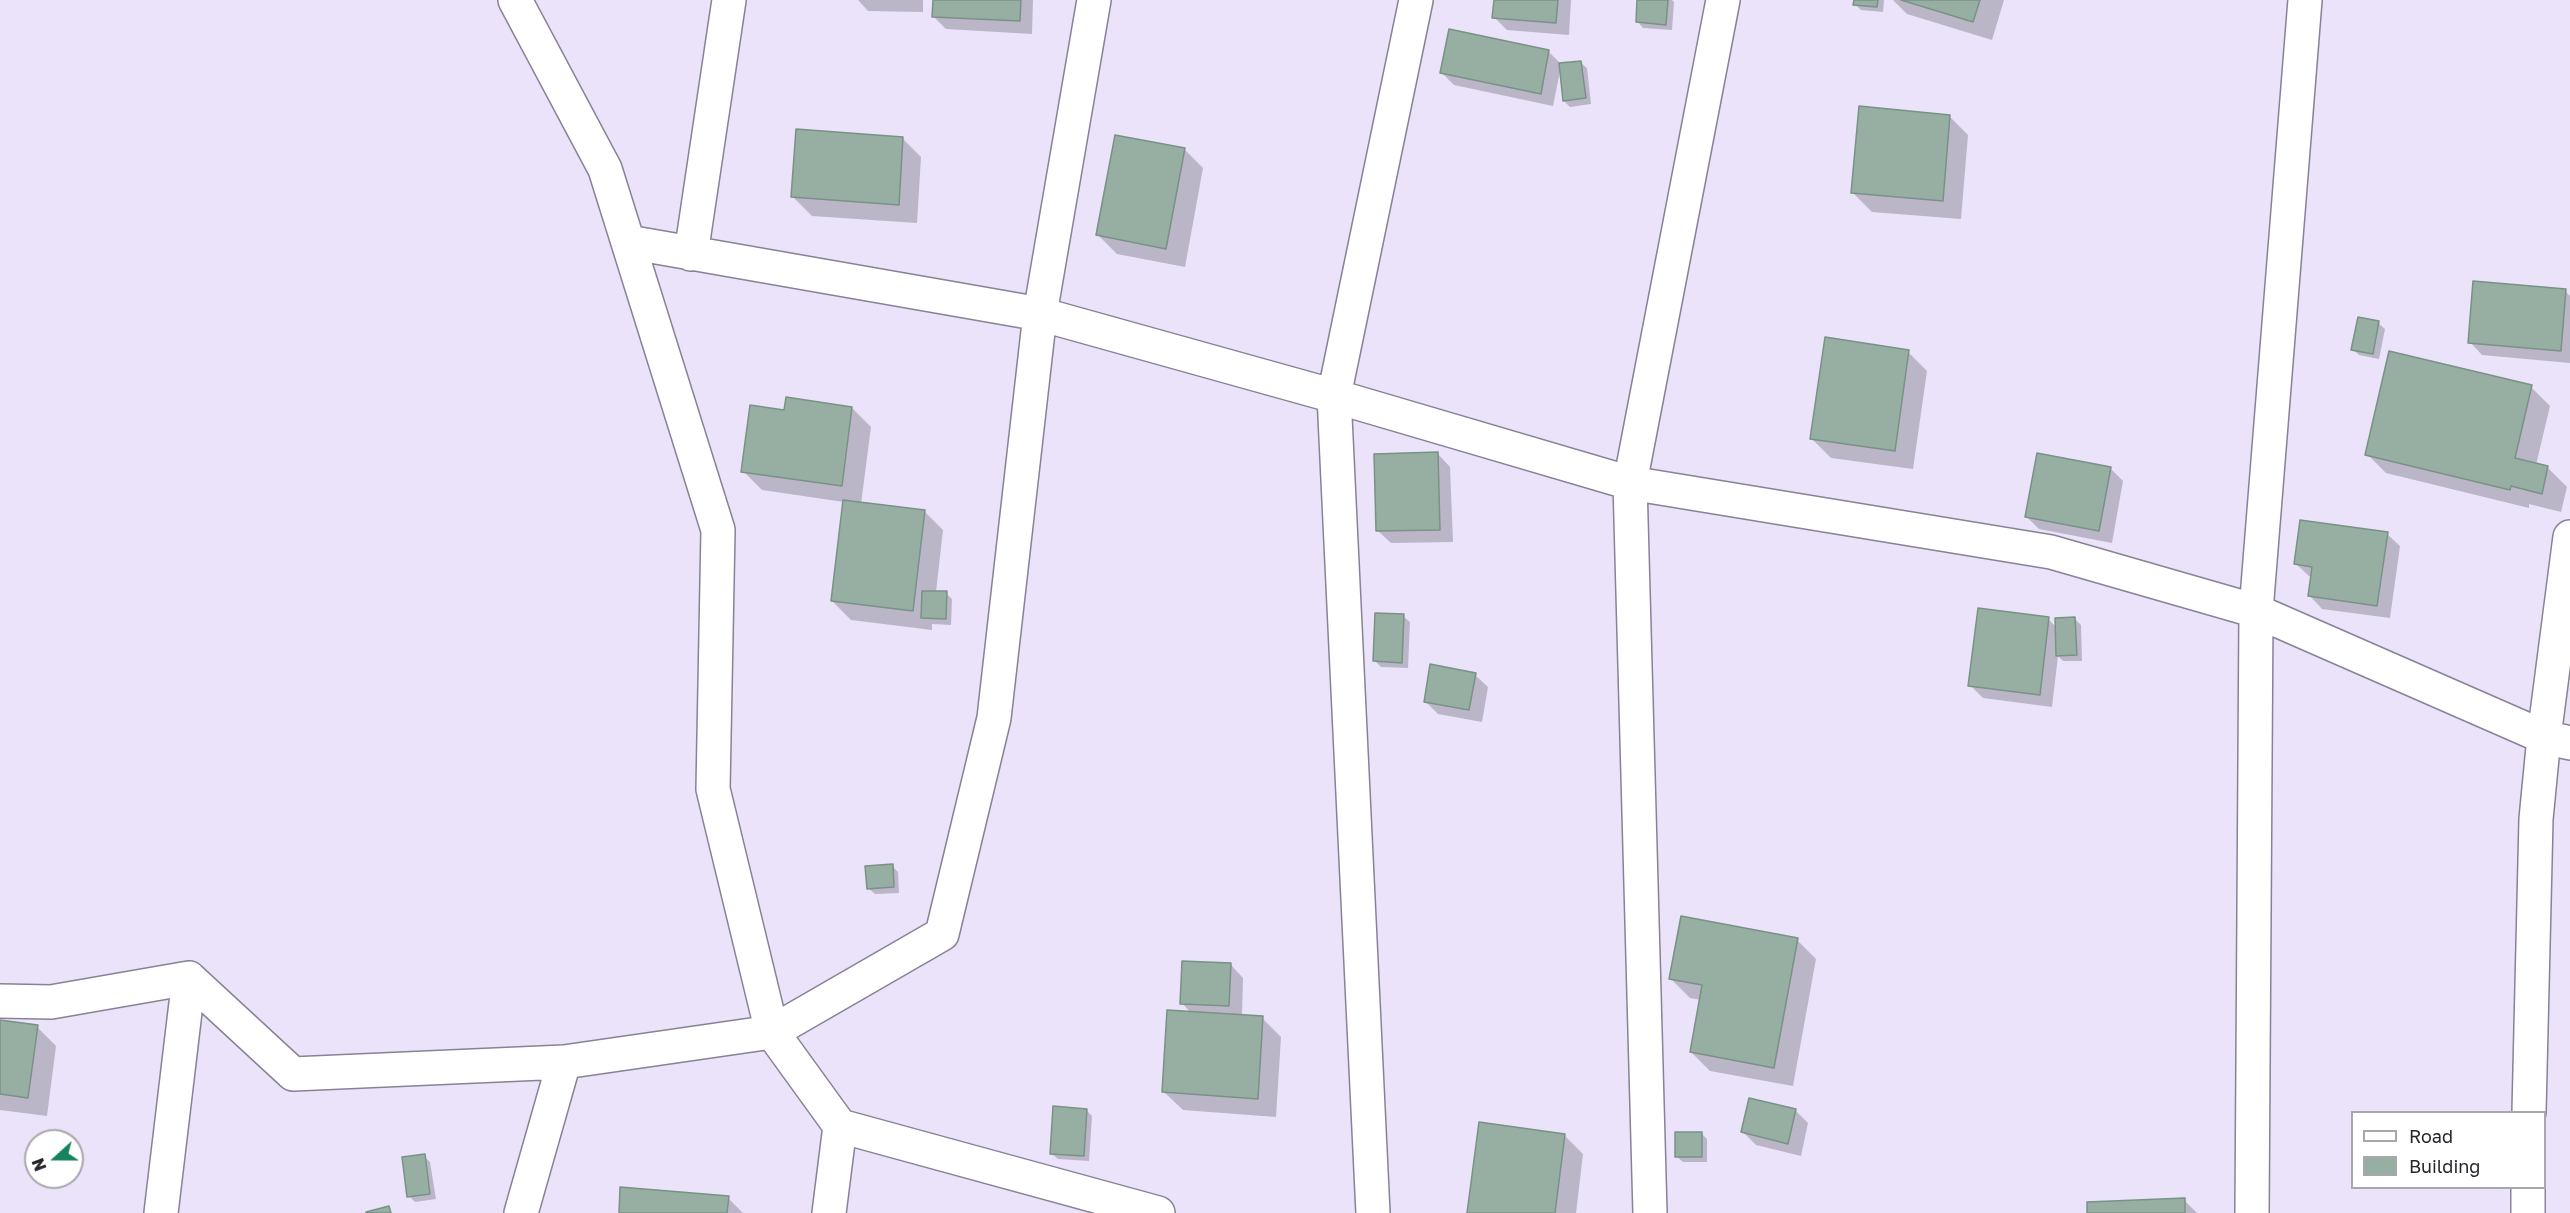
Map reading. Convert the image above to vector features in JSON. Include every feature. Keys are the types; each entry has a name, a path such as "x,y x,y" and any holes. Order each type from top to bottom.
{"street":[{"path":"515,0 605,169 718,530 713,789 772,1032 840,1126 1103,1206 1158,1213"},
{"path":"691,254 729,0"},
{"path":"189,978 293,1074 564,1062 772,1032 942,934 994,718 1041,314 1094,0"},
{"path":"1373,1213 1334,396 1416,0"},
{"path":"1650,1213 1630,483 1723,0"},
{"path":"2252,1213 2256,611 2305,0"},
{"path":"628,242 1041,314 1334,396 1630,483 2051,552 2256,611 2557,740"},
{"path":"2529,1111 2536,819 2557,740 2570,537"},
{"path":"0,1001 51,1002 189,978"},
{"path":"160,1213 189,978"},
{"path":"521,1213 564,1062"},
{"path":"829,1213 840,1126"},
{"path":"2528,1213 2529,1189"}],"building":[{"path":"933,0 1021,0 1020,21 932,17"},
{"path":"1494,0 1558,0 1556,23 1492,18"},
{"path":"1637,0 1668,0 1666,25 1636,22"},
{"path":"1854,0 1878,0 1877,7 1853,5"},
{"path":"1901,0 1980,0 1973,22"},
{"path":"1449,29 1549,50 1541,94 1440,73"},
{"path":"1581,61 1586,98 1563,101 1559,63"},
{"path":"1859,106 1950,115 1943,201 1851,193"},
{"path":"796,129 903,137 899,205 791,197"},
{"path":"1115,135 1185,148 1166,249 1096,235"},
{"path":"2473,281 2566,289 2561,351 2468,343"},
{"path":"2358,317 2379,321 2373,354 2351,350"},
{"path":"1825,337 1909,350 1895,451 1810,439"},
{"path":"2389,351 2532,385 2515,458 2548,466 2542,494 2511,486 2510,490 2365,455"},
{"path":"786,397 852,407 842,486 741,472 750,405 784,410"},
{"path":"1438,452 1440,530 1376,531 1374,454"},
{"path":"2037,453 2111,467 2099,531 2025,517"},
{"path":"843,500 925,510 913,611 831,601"},
{"path":"2300,520 2388,532 2377,606 2308,596 2312,567 2294,564"},
{"path":"922,591 947,591 946,619 921,618"},
{"path":"1978,608 2049,617 2040,695 1968,686"},
{"path":"1375,613 1404,614 1402,663 1373,661"},
{"path":"2075,617 2077,655 2056,656 2055,618"},
{"path":"1430,664 1476,673 1469,710 1424,702"},
{"path":"893,864 894,887 867,889 865,866"},
{"path":"1681,916 1798,938 1774,1068 1690,1052 1702,985 1669,979"},
{"path":"1182,961 1231,963 1229,1006 1180,1004"},
{"path":"1167,1010 1263,1016 1258,1099 1162,1092"},
{"path":"0,1020 38,1025 28,1098 0,1094"},
{"path":"1749,1098 1796,1109 1788,1144 1741,1132"},
{"path":"1053,1106 1087,1109 1084,1156 1050,1154"},
{"path":"1479,1122 1565,1134 1555,1213 1467,1213"},
{"path":"1675,1132 1702,1132 1702,1157 1675,1157"},
{"path":"425,1154 430,1194 407,1197 402,1157"},
{"path":"620,1187 729,1196 727,1213 619,1213"},
{"path":"2185,1198 2185,1213 2087,1213 2087,1202"},
{"path":"389,1206 391,1213 366,1213 366,1212"}]}
